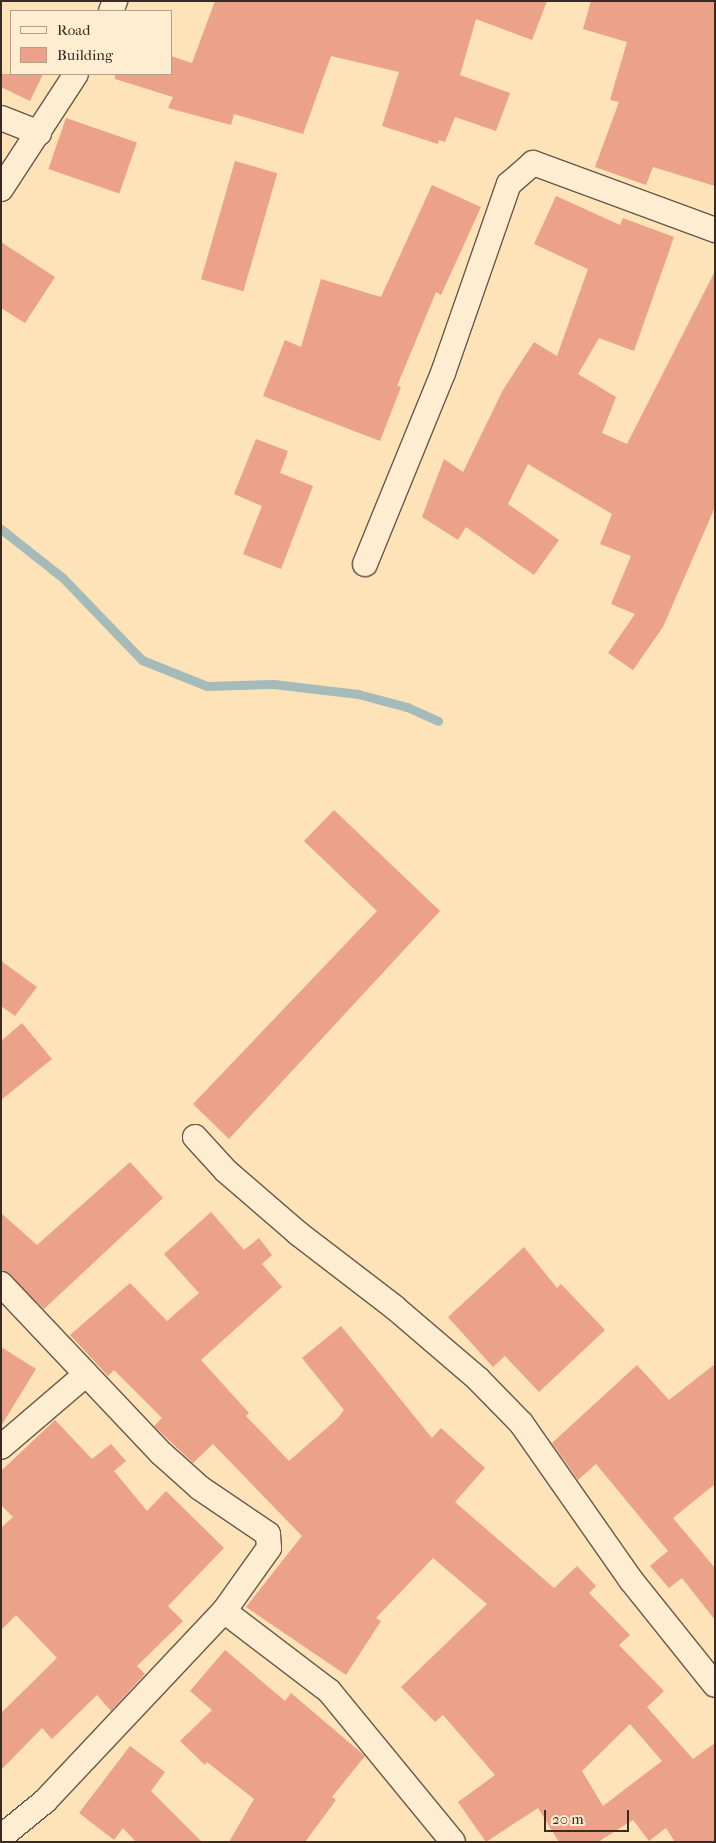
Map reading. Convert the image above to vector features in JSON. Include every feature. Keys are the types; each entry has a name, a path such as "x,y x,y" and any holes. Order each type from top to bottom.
{"street":[{"path":"1,189 75,75"},
{"path":"1,118 39,133"},
{"path":"365,564 443,373 509,184 533,163 715,230"},
{"path":"194,1137 226,1171 299,1234 394,1307 478,1380 521,1423 631,1580 715,1685"},
{"path":"1,1284 85,1375 200,1488 268,1534 269,1548 224,1611 45,1801 1,1837"},
{"path":"1,1447 85,1375"},
{"path":"224,1611 329,1691 452,1842"}],"building":[{"path":"215,1 547,1 532,40 476,19 460,75 510,93 496,131 455,117 445,142 439,140 438,144 382,126 399,72 331,56 303,134 234,114 231,125 168,108 173,97 115,79 115,75 172,75 172,56 192,63"},
{"path":"591,1 715,1 715,186 653,167 646,185 595,167 619,102 610,100 627,42 583,29"},
{"path":"1,74 43,75 30,101 1,87"},
{"path":"66,118 137,142 119,193 48,169"},
{"path":"235,161 277,173 243,291 201,279"},
{"path":"432,185 481,207 441,295 436,292 397,386 401,387 380,441 263,396 285,340 301,347 321,279 381,297"},
{"path":"556,196 620,225 623,218 674,237 634,351 599,338 578,374 616,397 602,433 627,444 715,271 715,507 663,627 633,670 608,653 635,614 611,604 631,556 600,544 612,514 528,464 508,504 559,540 534,575 466,527 458,540 422,517 444,459 463,472 503,390 534,342 557,356 588,269 534,244"},
{"path":"1,242 55,277 25,323 1,308"},
{"path":"256,439 288,451 280,473 313,486 281,569 243,554 262,506 234,494"},
{"path":"334,810 440,911 229,1139 193,1104 377,911 304,841"},
{"path":"1,961 37,987 15,1016 1,1006"},
{"path":"22,1023 52,1059 1,1100 1,1041"},
{"path":"130,1162 163,1198 44,1309 1,1269 1,1213 37,1245"},
{"path":"211,1212 244,1250 259,1238 272,1255 262,1264 282,1287 201,1360 249,1413 246,1416 289,1461 337,1419 344,1410 302,1358 341,1326 432,1438 441,1428 485,1468 455,1502 554,1588 577,1566 596,1586 589,1593 630,1635 619,1645 664,1691 647,1707 693,1759 715,1743 715,1842 675,1842 666,1828 649,1841 633,1820 598,1842 559,1842 538,1808 486,1842 458,1802 495,1775 443,1715 435,1722 401,1687 487,1604 433,1558 376,1618 381,1621 346,1675 246,1607 302,1536 213,1444 193,1463 154,1426 162,1418 114,1370 108,1376 70,1335 130,1283 167,1321 199,1293 164,1254","holes":["630,1724 662,1761 603,1806 582,1771"]},
{"path":"524,1247 557,1288 561,1284 605,1330 539,1392 505,1356 493,1367 448,1317"},
{"path":"1,1347 36,1369 1,1426"},
{"path":"715,1364 715,1484 673,1518 715,1568 715,1620 682,1578 669,1588 650,1566 668,1551 596,1464 578,1480 552,1443 637,1365 669,1400"},
{"path":"55,1420 92,1459 111,1444 126,1461 114,1471 147,1511 166,1491 224,1548 168,1606 183,1621 137,1666 145,1674 111,1711 97,1695 52,1739 42,1728 1,1770 1,1713 57,1658 16,1615 1,1630 1,1528 13,1517 1,1505 1,1471"},
{"path":"225,1650 285,1701 291,1693 365,1756 332,1797 336,1800 305,1842 229,1842 254,1799 207,1762 205,1765 180,1741 212,1710 190,1691"},
{"path":"130,1746 165,1772 151,1791 202,1842 136,1842 123,1828 114,1840 79,1813"}],"waterway":[{"path":"1,529 63,578 142,660 207,686 273,684 358,694 407,707 438,721"}]}
